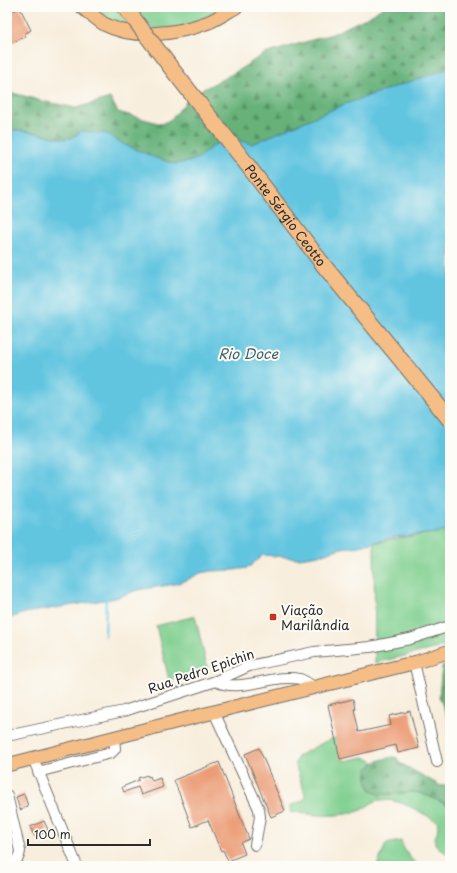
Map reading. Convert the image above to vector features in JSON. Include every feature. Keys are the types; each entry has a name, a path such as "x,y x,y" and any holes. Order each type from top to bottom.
{"highway":[{"name":"Ponte Sérgio Ceotto","path":"124,7 325,267 450,420"}],"main road":[{"path":"82,7 104,24 121,30 127,32 157,33 186,30 210,22 236,7"},
{"path":"416,662 450,651"},
{"path":"7,765 314,687 416,662 450,656"}],"street":[{"name":"Rua Pedro Epichin","path":"7,736 124,711 216,681 249,666 314,652 370,647 410,639 450,626"},
{"path":"416,662 437,762"},
{"path":"216,681 222,684 232,685 291,678 305,681 314,687"},
{"path":"214,712 259,809 260,817 255,846"},
{"path":"38,772 111,753 115,749 114,738"},
{"path":"33,758 77,866"},
{"path":"7,795 20,851 19,858 15,862 7,865"}],"green space":[{"path":"86,7 114,7 130,26 115,24"},
{"path":"134,7 225,7 184,27 152,29"},
{"path":"383,7 450,7 450,68 345,104 252,144 228,137 225,138 206,151 199,158 188,162 175,164 156,158 123,144 107,134 64,139 7,129 7,92 76,108 110,98 118,112 162,124 171,119 192,95 234,73 264,54 332,34 372,15"},
{"path":"450,530 450,645 375,663 374,543"},
{"path":"195,616 208,671 169,680 156,626"},
{"path":"450,664 450,725 439,696 442,666"},
{"path":"338,737 344,761 364,757 374,762 369,768 367,774 369,788 379,795 415,792 426,795 450,806 450,855 437,846 435,842 438,827 437,821 395,801 380,800 359,811 341,815 292,813 289,806 302,801 306,797 295,764 298,756 326,741"},
{"path":"393,757 397,758 400,763 441,786 450,784 450,806 426,795 415,792 379,795 370,789 367,781 368,770 375,762"},
{"path":"401,841 408,855 419,866 377,866 386,844"}],"water":[{"name":"Rio Doce","path":"450,68 450,530 436,533 395,537 359,546 341,548 319,555 299,558 263,555 248,568 200,573 175,584 137,590 116,598 25,613 7,619 7,129 64,139 71,138 82,131 107,134 123,144 156,158 175,164 188,162 199,158 206,151 225,138 228,137 252,144 345,104"}],"building":[{"path":"13,8 14,11 20,8 31,30 24,34 26,36 7,45 7,11"},
{"path":"353,699 359,732 391,725 389,716 410,711 419,748 398,753 396,745 340,759 328,705"},
{"path":"259,748 285,811 271,817 245,754"},
{"path":"219,762 249,839 241,843 245,854 228,861 223,850 221,851 208,820 192,827 174,780"},
{"path":"147,775 148,777 150,776 152,781 160,778 163,787 141,795 138,787 124,792 122,787"},
{"path":"24,794 28,806 20,810 16,797"},
{"path":"44,821 48,830 35,837 30,827"}],"waterway":[{"path":"105,636 106,596"}],"place":[{"name":"Viação Marilândia","path":"273,617"}]}
